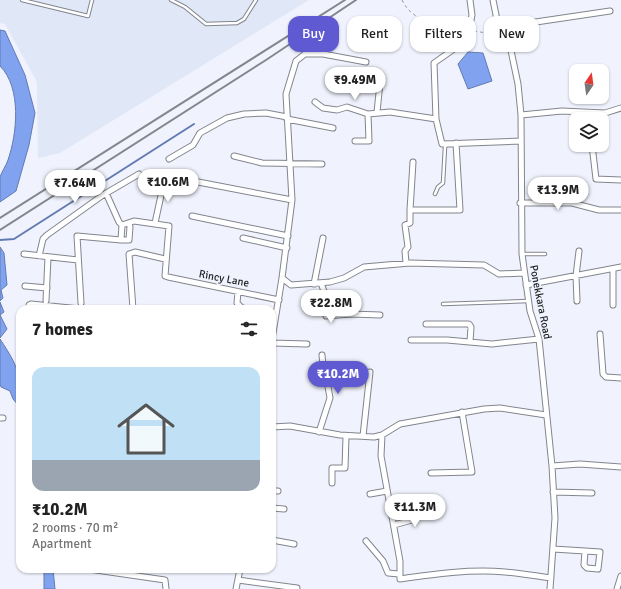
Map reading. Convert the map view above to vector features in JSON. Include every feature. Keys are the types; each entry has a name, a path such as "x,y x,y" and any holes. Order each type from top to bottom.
{"street":[{"path":"470,0 472,16"},
{"name":"Ponekkara Road","path":"493,0 496,16"},
{"path":"539,22 610,11"},
{"path":"450,52 434,63 436,118 444,144 521,141"},
{"name":"Ponekkara Road","path":"511,52 518,84 521,115 520,203 522,254 529,301 539,339 552,466 555,518 550,589"},
{"path":"276,309 279,300 287,248 292,200 286,94 296,61 305,54 323,54 366,62"},
{"path":"377,112 380,83"},
{"path":"315,102 323,108 337,110 347,107 368,114 377,112 436,118"},
{"path":"608,112 621,108"},
{"path":"521,115 562,111 569,112"},
{"path":"169,159 193,145 200,134 227,118 244,114 266,113 333,128"},
{"path":"355,141 369,141 368,114"},
{"path":"410,210 460,210 456,143"},
{"path":"593,152 596,179 621,180"},
{"path":"234,156 262,163 322,164"},
{"path":"406,263 405,251 408,247 405,225 410,224 413,162"},
{"path":"39,256 43,239 47,235 106,193 139,174"},
{"path":"155,224 165,177 167,176 292,200"},
{"path":"572,203 574,192"},
{"path":"106,193 119,222 122,225 121,240"},
{"path":"520,203 572,203 599,210 621,210"},
{"path":"192,216 288,236"},
{"path":"122,225 134,222 169,226 165,259 135,252 129,254 133,305"},
{"path":"81,303 77,236 129,240 129,223"},
{"path":"243,238 287,248"},
{"path":"314,284 323,238"},
{"path":"577,301 576,276 579,251"},
{"path":"24,254 78,260"},
{"path":"46,301 48,257"},
{"name":"Rincy Lane","path":"165,259 165,276 279,300"},
{"path":"282,278 290,285 314,284 344,278 364,267 406,263 484,265 498,274 524,273"},
{"path":"526,285 621,267"},
{"path":"613,269 613,305"},
{"path":"321,283 325,294 326,316 351,314 380,315"},
{"path":"24,286 47,288"},
{"path":"238,292 237,302 240,305"},
{"path":"29,305 41,305"},
{"path":"426,324 469,324 471,327 470,342"},
{"path":"600,334 603,374 606,377 621,378"},
{"path":"411,340 447,340 492,344 539,339"},
{"path":"276,343 306,344"},
{"path":"319,432 330,398 327,380 324,376 322,355"},
{"path":"363,436 370,372"},
{"path":"276,427 290,426 346,436 363,436 382,435 400,424 462,412 500,408 546,415"},
{"path":"431,473 472,472 462,412"},
{"path":"382,435 381,456 400,561 400,579 486,572 504,572 551,578"},
{"path":"332,484 332,468 344,468 346,436"},
{"path":"552,466 580,464 621,467"},
{"path":"370,494 387,491"},
{"path":"553,492 592,493"},
{"path":"276,508 284,509"},
{"path":"394,525 412,520 424,508"},
{"path":"276,541 294,544"},
{"path":"366,541 383,561 388,573 399,574"},
{"path":"553,549 585,551"},
{"path":"117,573 165,580 166,589"},
{"path":"236,589 239,573"},
{"path":"617,589 621,576"},
{"path":"238,580 297,588"}],"lane":[{"path":"22,0 88,16 92,0"},
{"path":"171,0 185,7 206,24 237,22 244,19 256,0"},
{"path":"435,194 438,187 443,183 444,144"},
{"path":"522,254 545,254"},
{"path":"443,304 529,301"}],"path":[{"path":"402,0 412,15 414,16"}],"shaded area":[{"path":"0,0 309,0 60,153 38,158 37,82 5,24 0,23"}],"water":[{"path":"0,30 5,31 25,75 35,113 29,145 16,191 0,202 0,177 7,162 14,137 16,112 12,86 7,75 0,66"},
{"path":"468,52 483,53 492,81 468,89 458,64"},
{"path":"0,247 4,253 7,285 1,290 3,298 0,301"},
{"path":"0,302 4,312 0,315"},
{"path":"0,315 7,329 0,338"},
{"path":"0,339 16,368 16,402 10,391 1,387"},
{"path":"44,573 53,573 55,589 44,589"}],"waterway":[{"path":"0,240 14,239 194,124"}],"railway":[{"path":"0,218 345,0"},
{"path":"0,230 266,60 356,0"}]}
